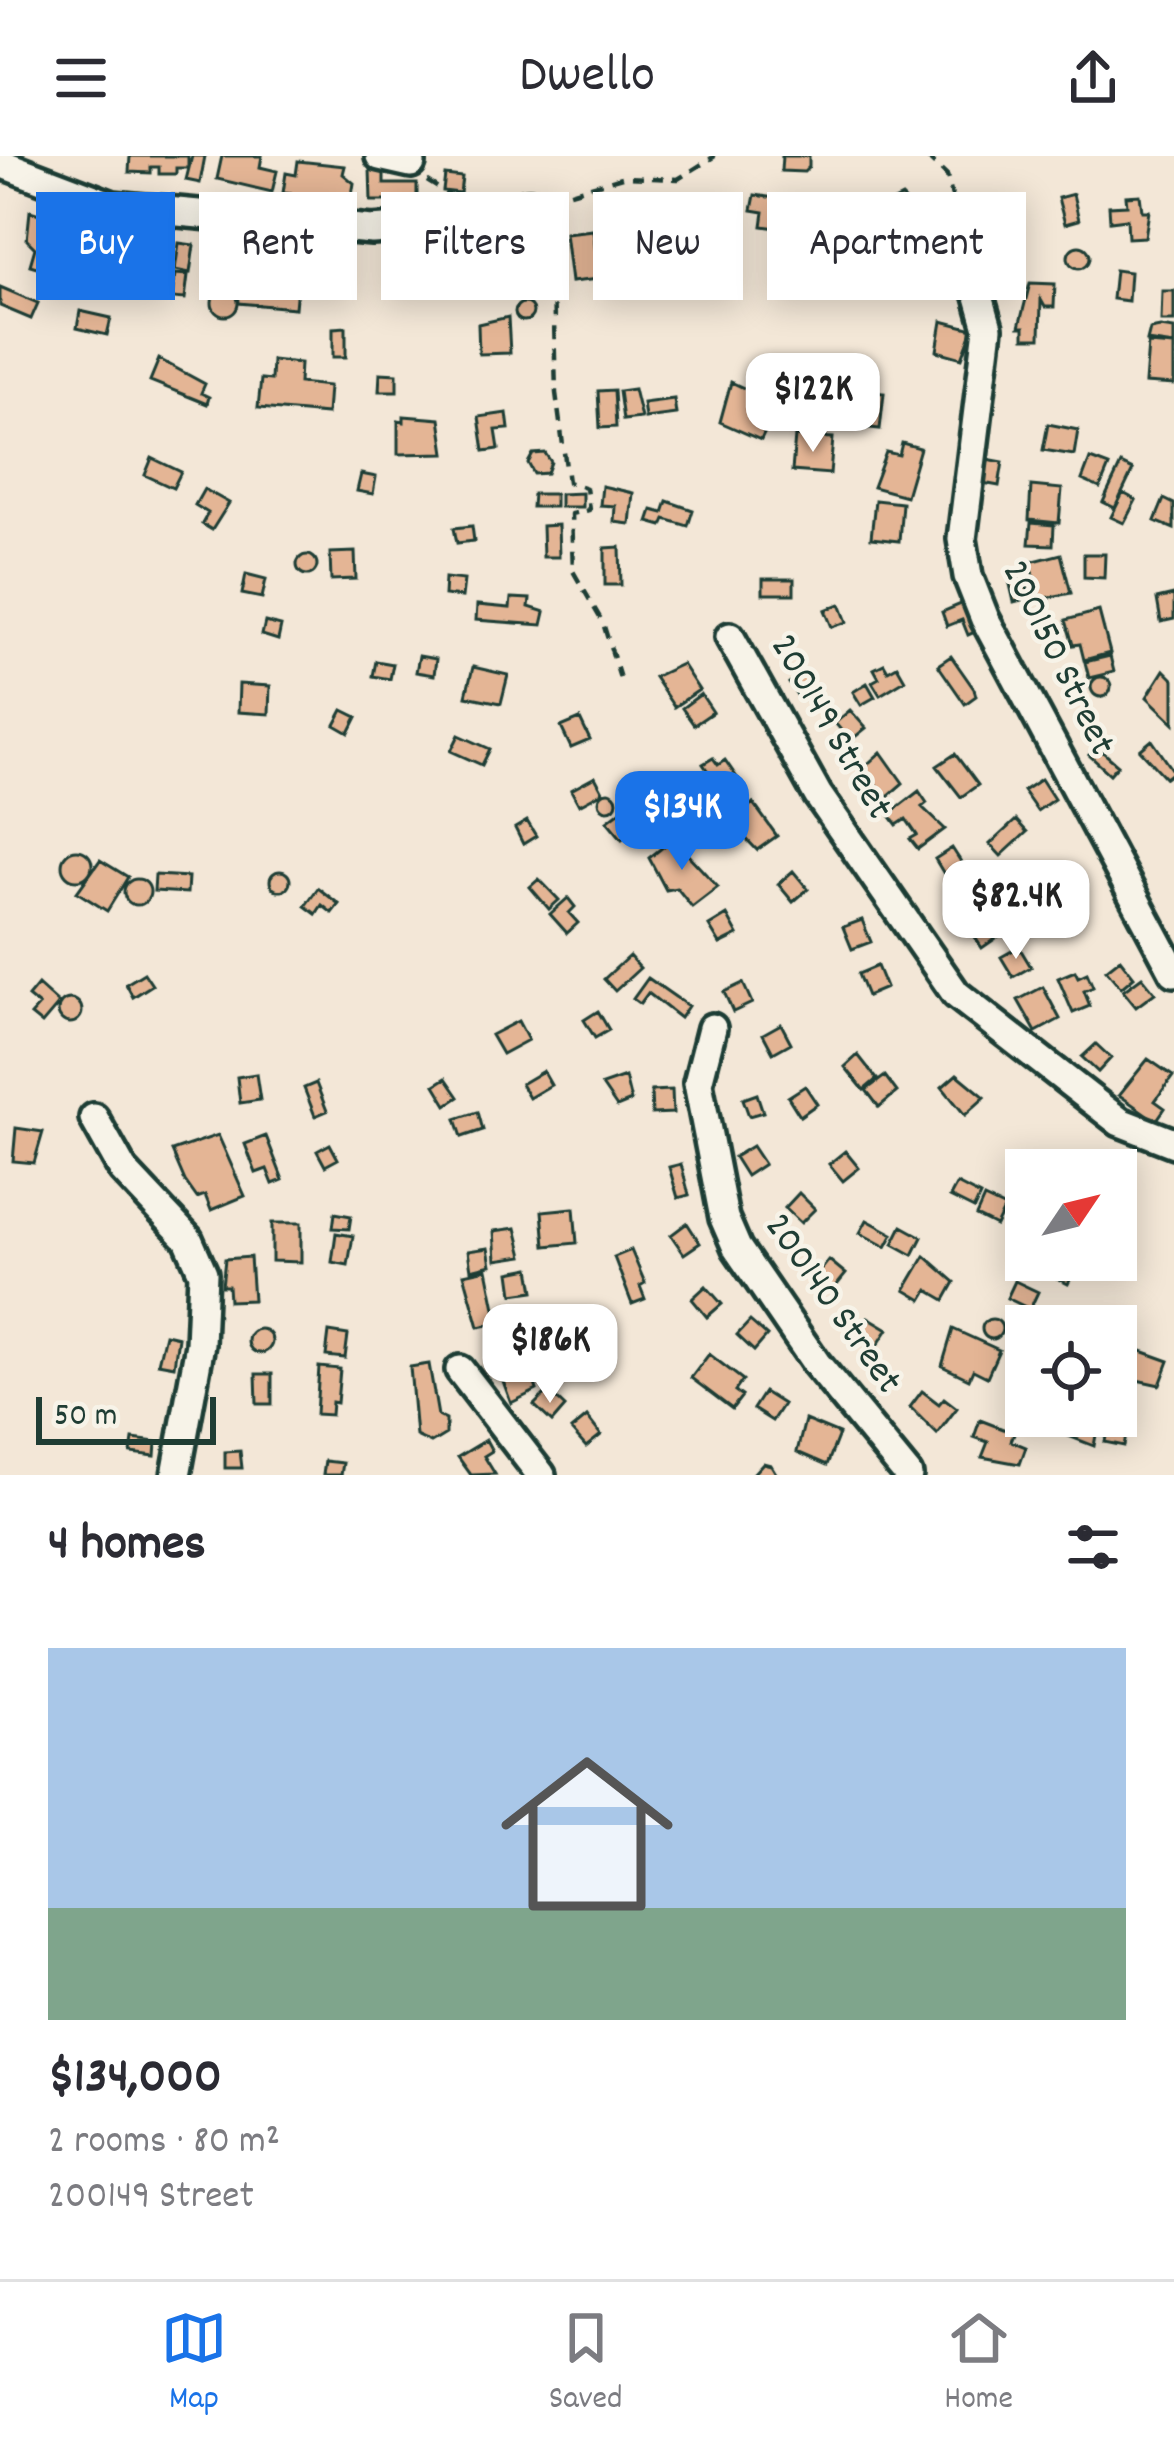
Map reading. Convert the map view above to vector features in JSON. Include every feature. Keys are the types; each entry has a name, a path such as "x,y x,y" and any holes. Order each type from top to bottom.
{"street":[{"path":"380,156 411,163"},
{"path":"0,163 113,206 381,229"},
{"name":"200150 Street","path":"980,300 988,328 962,539 968,575 985,619 1174,972"},
{"name":"200149 Street","path":"730,637 818,795 956,994 1120,1122 1174,1144"},
{"name":"200140 Street","path":"712,1028 698,1083 724,1218 736,1248 816,1363 908,1475"},
{"path":"94,1118 123,1170 188,1239 203,1273 200,1344 176,1475"},
{"path":"460,1370 541,1475"}],"path":[{"path":"569,192 622,177 678,179 715,156"},
{"path":"926,156 947,176 951,192"},
{"path":"411,163 442,192"},
{"path":"553,300 556,393 568,482 586,488 589,510 571,514 573,571 603,623 622,685"}],"building":[{"path":"130,156 188,156 188,168 176,168 176,174 159,174 159,167 151,167 151,173 129,172"},
{"path":"192,156 205,156 200,183 186,180"},
{"path":"222,156 262,156 260,167 277,171 272,192 217,179"},
{"path":"782,156 809,156 809,167 804,172 781,171"},
{"path":"298,161 345,166 343,174 354,183 352,192 283,192 286,173 296,175"},
{"path":"370,169 384,169 384,184 417,184 417,192 381,192 381,201 371,201"},
{"path":"445,175 462,177 460,192 443,191"},
{"path":"1073,194 1079,220 1065,224 1058,198"},
{"path":"755,195 767,197 767,227 762,226 764,212 752,210"},
{"path":"1140,195 1142,211 1149,211 1145,237 1128,238 1127,219 1110,221 1109,206 1127,205 1126,196"},
{"path":"30,211 36,213 36,267 30,265 35,248 27,240"},
{"path":"593,230 593,280 571,282 569,233"},
{"path":"179,243 194,245 190,273 175,270"},
{"path":"1079,246 1090,257 1079,268 1068,257"},
{"path":"1115,270 1130,272 1128,301 1112,299"},
{"path":"175,274 188,275 185,299 175,298"},
{"path":"1030,283 1055,284 1054,307 1045,307 1041,300 1040,338 1024,338 1024,327 1019,327"},
{"path":"0,287 38,303 31,319 0,306"},
{"path":"1162,291 1174,291 1174,321 1161,321"},
{"path":"213,300 237,300 230,315 220,315 213,308"},
{"path":"239,300 296,300 295,308"},
{"path":"524,303 533,312 524,321 515,312"},
{"path":"80,311 111,318 107,335 77,328"},
{"path":"508,317 510,353 479,354 478,324"},
{"path":"942,321 973,329 962,358 937,351"},
{"path":"346,327 346,357 333,357 333,328"},
{"path":"1150,329 1174,329 1174,345 1147,341"},
{"path":"1148,344 1174,346 1174,385 1145,383"},
{"path":"159,359 205,384 201,393 209,397 207,404 150,381"},
{"path":"780,359 790,369 780,379 770,369"},
{"path":"272,360 300,363 299,383 329,386 327,414 258,408 261,379 271,380"},
{"path":"380,373 397,374 397,391 379,391"},
{"path":"731,382 767,399 764,405 775,411 761,440 720,422"},
{"path":"634,389 641,418 623,420 619,391"},
{"path":"614,390 616,427 600,428 598,391"},
{"path":"853,390 884,393 880,429 851,426"},
{"path":"674,399 676,414 645,418 643,403"},
{"path":"507,413 509,429 496,430 499,449 484,451 479,417"},
{"path":"404,416 440,419 445,453 398,454 398,421 404,422"},
{"path":"1048,424 1078,430 1074,455 1043,450"},
{"path":"795,436 833,438 830,474 792,471"},
{"path":"902,443 920,448 906,496 873,487 886,452 899,455"},
{"path":"545,453 551,462 547,473 534,474 528,463 533,454"},
{"path":"152,458 181,472 173,488 145,475"},
{"path":"987,459 1003,462 999,486 983,483"},
{"path":"1090,459 1109,466 1100,488 1082,480"},
{"path":"1121,464 1133,470 1115,508 1103,502"},
{"path":"361,474 376,477 373,494 357,491"},
{"path":"602,486 633,493 630,524 614,522 615,506 600,505"},
{"path":"1031,486 1062,489 1059,523 1029,520"},
{"path":"204,489 229,503 212,530 202,524 208,513 195,505"},
{"path":"582,493 582,507 560,507 560,494"},
{"path":"1123,493 1136,500 1124,523 1111,517"},
{"path":"533,494 555,494 555,507 532,507"},
{"path":"1164,499 1174,504 1174,529 1155,521"},
{"path":"875,500 902,503 899,541 871,538"},
{"path":"667,501 693,510 688,526 665,519 662,526 648,522 652,510 663,513"},
{"path":"1031,523 1054,525 1053,545 1029,544"},
{"path":"558,525 559,557 543,557 542,526"},
{"path":"472,526 474,541 457,543 454,528"},
{"path":"620,547 621,585 605,585 605,548"},
{"path":"355,552 356,579 331,580 330,553"},
{"path":"1061,554 1071,593 1040,599 1030,562"},
{"path":"1084,554 1105,554 1104,578 1084,577"},
{"path":"307,555 317,565 307,575 297,565"},
{"path":"246,574 266,579 262,598 242,594"},
{"path":"1024,577 1030,598 1014,602 1009,580"},
{"path":"445,578 464,580 462,597 444,595"},
{"path":"763,579 794,579 794,594 763,594"},
{"path":"1174,595 1174,619 1161,622 1157,599"},
{"path":"511,598 530,599 529,607 545,612 542,625 476,620 477,605 510,608"},
{"path":"968,601 980,630 968,635 962,620 947,626 942,612"},
{"path":"840,604 847,622 832,627 825,610"},
{"path":"1099,611 1110,653 1084,660 1080,644 1073,645 1066,620"},
{"path":"265,622 281,626 278,640 262,635"},
{"path":"419,656 436,659 434,675 416,672"},
{"path":"951,656 974,689 976,696 965,704 938,665"},
{"path":"1110,656 1114,672 1089,678 1085,662"},
{"path":"376,661 393,664 390,679 373,676"},
{"path":"682,664 699,690 674,707 654,677"},
{"path":"884,664 888,671 897,666 905,680 880,695 872,682 879,678 874,669"},
{"path":"473,667 508,675 501,703 466,696"},
{"path":"1164,670 1174,680 1174,723 1147,697"},
{"path":"804,672 817,690 801,701 789,683"},
{"path":"1101,677 1111,687 1101,697 1091,687"},
{"path":"867,683 875,697 861,705 853,692"},
{"path":"239,684 270,686 269,714 238,712"},
{"path":"701,694 713,712 694,725 682,708"},
{"path":"343,710 357,717 349,733 335,725"},
{"path":"850,710 866,728 850,741 835,723"},
{"path":"580,719 590,740 571,748 561,727"},
{"path":"459,735 490,749 482,765 451,751"},
{"path":"1152,740 1174,772 1166,778 1140,750"},
{"path":"1097,747 1118,765 1110,774 1089,755"},
{"path":"881,752 903,783 888,796 860,771"},
{"path":"955,754 978,785 961,797 937,766"},
{"path":"713,758 718,765 725,760 738,779 721,790 703,764"},
{"path":"595,777 603,792 579,805 571,790"},
{"path":"1041,779 1054,799 1037,811 1023,791"},
{"path":"919,791 927,803 922,807 945,829 918,849 910,839 917,835 906,819 897,825 889,814"},
{"path":"608,792 617,801 608,810 599,801"},
{"path":"753,803 777,836 757,850 731,823"},
{"path":"624,808 638,826 622,839 607,821"},
{"path":"1016,820 1027,832 1001,856 990,844"},
{"path":"527,821 536,836 523,844 515,828"},
{"path":"673,839 718,887 692,907 677,888 666,890 649,858"},
{"path":"952,848 965,868 947,879 935,859"},
{"path":"77,850 88,854 92,865 88,876 77,880 66,876 62,865 66,854"},
{"path":"100,860 128,877 107,911 77,892"},
{"path":"1057,867 1069,888 1052,898 1039,878"},
{"path":"280,871 290,881 280,891 270,881"},
{"path":"793,871 808,889 793,902 778,884"},
{"path":"155,875 188,877 187,893 154,891"},
{"path":"137,879 150,892 137,905 124,892"},
{"path":"539,879 559,900 549,909 530,887"},
{"path":"318,888 339,904 332,913 322,905 316,914 305,906"},
{"path":"568,898 575,907 569,913 578,923 567,933 550,914"},
{"path":"727,915 738,935 720,944 709,926"},
{"path":"987,917 999,936 982,948 969,928"},
{"path":"862,920 871,942 852,949 843,927"},
{"path":"1019,947 1031,967 1013,977 1001,957"},
{"path":"629,956 640,968 615,991 604,979"},
{"path":"1120,959 1134,977 1121,988 1106,970"},
{"path":"877,966 886,988 867,996 858,974"},
{"path":"1075,971 1078,977 1087,973 1093,987 1084,991 1090,1006 1073,1013 1058,978"},
{"path":"144,973 152,985 133,997 126,984"},
{"path":"1142,977 1155,993 1136,1007 1123,991"},
{"path":"648,978 688,1006 680,1018 648,993 640,1004 633,999"},
{"path":"743,983 752,1003 733,1012 724,992"},
{"path":"38,985 59,1004 42,1024 31,1015 39,1006 28,997"},
{"path":"1043,987 1060,1019 1036,1032 1018,1000"},
{"path":"70,999 79,1002 79,1020 70,1023 61,1020 58,1011 61,1002"},
{"path":"598,1011 609,1030 595,1038 584,1020"},
{"path":"518,1021 528,1040 502,1054 491,1035"},
{"path":"781,1024 791,1043 773,1053 763,1034"},
{"path":"1096,1044 1111,1058 1098,1072 1082,1057"},
{"path":"858,1055 877,1079 864,1090 845,1067"},
{"path":"1148,1059 1173,1076 1155,1101 1165,1108 1156,1121 1119,1095"},
{"path":"543,1071 551,1085 529,1098 521,1084"},
{"path":"256,1074 260,1100 240,1103 237,1077"},
{"path":"957,1074 985,1097 965,1115 942,1087"},
{"path":"885,1076 897,1092 879,1107 866,1090"},
{"path":"625,1077 631,1101 617,1107 602,1085"},
{"path":"446,1078 459,1097 447,1105 435,1085"},
{"path":"316,1083 327,1111 315,1116 304,1088"},
{"path":"805,1086 817,1104 800,1116 788,1097"},
{"path":"672,1090 673,1113 652,1114 651,1091"},
{"path":"757,1094 763,1112 749,1116 743,1099"},
{"path":"478,1112 483,1130 462,1137 456,1119"},
{"path":"16,1128 43,1132 34,1163 13,1161"},
{"path":"218,1135 245,1196 211,1210 205,1195 197,1198 185,1181 172,1151"},
{"path":"266,1136 283,1180 273,1184 267,1169 256,1173 245,1144"},
{"path":"330,1144 338,1159 325,1166 317,1151"},
{"path":"752,1146 764,1164 746,1176 734,1157"},
{"path":"845,1151 859,1168 843,1181 829,1164"},
{"path":"681,1164 689,1195 678,1198 669,1167"},
{"path":"957,1184 980,1196 974,1209 950,1197"},
{"path":"799,1193 815,1209 801,1223 785,1208"},
{"path":"984,1198 1005,1208 996,1226 976,1216"},
{"path":"574,1208 577,1243 545,1246 542,1211"},
{"path":"335,1213 351,1216 349,1229 333,1228"},
{"path":"867,1220 893,1234 886,1247 860,1233"},
{"path":"272,1223 301,1223 301,1262 272,1261"},
{"path":"687,1223 700,1243 684,1254 671,1235"},
{"path":"902,1226 922,1237 913,1255 893,1244"},
{"path":"516,1228 523,1256 496,1260 494,1231"},
{"path":"336,1233 353,1236 348,1265 332,1262"},
{"path":"488,1248 491,1265 471,1270 468,1251"},
{"path":"631,1250 645,1283 640,1286 645,1299 632,1304 614,1257"},
{"path":"925,1256 955,1282 945,1300 928,1290 922,1300 905,1290"},
{"path":"250,1257 253,1300 229,1301 228,1286 222,1286 225,1259"},
{"path":"829,1260 846,1274 833,1290 816,1276"},
{"path":"530,1268 534,1291 513,1294 510,1272"},
{"path":"487,1269 498,1323 479,1327 464,1274"},
{"path":"1015,1281 1038,1292 1032,1305 1007,1298"},
{"path":"706,1286 722,1304 707,1317 692,1299"},
{"path":"868,1317 888,1329 877,1346 857,1334"},
{"path":"992,1319 1002,1329 992,1339 982,1329"},
{"path":"750,1321 767,1336 754,1351 737,1335"},
{"path":"260,1329 272,1341 260,1353 248,1341"},
{"path":"953,1329 999,1350 987,1377 973,1370 969,1379 942,1366"},
{"path":"329,1332 348,1335 345,1358 326,1356"},
{"path":"165,1334 178,1337 174,1366 158,1363"},
{"path":"524,1339 534,1365 501,1377 492,1352"},
{"path":"1137,1349 1169,1361 1160,1385 1137,1380"},
{"path":"709,1354 743,1380 735,1391 742,1396 732,1409 691,1378"},
{"path":"429,1364 438,1416 446,1420 446,1434 431,1443 416,1436 410,1367"},
{"path":"319,1367 340,1369 331,1415 316,1414"},
{"path":"530,1367 537,1390 511,1403 503,1381"},
{"path":"256,1374 272,1374 272,1404 257,1404"},
{"path":"548,1391 565,1407 552,1422 534,1405"},
{"path":"922,1391 939,1404 944,1398 957,1408 937,1434 910,1407"},
{"path":"764,1392 783,1404 772,1421 753,1409"},
{"path":"587,1417 601,1435 586,1447 571,1430"},
{"path":"805,1420 839,1434 827,1465 797,1452"},
{"path":"980,1420 1005,1430 1005,1437 1026,1447 1020,1464 982,1457 988,1442 974,1437"},
{"path":"1071,1437 1096,1437 1094,1446"},
{"path":"1106,1437 1126,1437 1124,1446 1105,1442"},
{"path":"133,1439 156,1442 155,1456 131,1453"},
{"path":"486,1440 492,1451 484,1456 495,1474 471,1475 458,1457"},
{"path":"240,1451 242,1468 225,1468 225,1452"},
{"path":"325,1461 343,1463 341,1475 323,1475"},
{"path":"763,1463 771,1465 777,1475 752,1475"}]}
